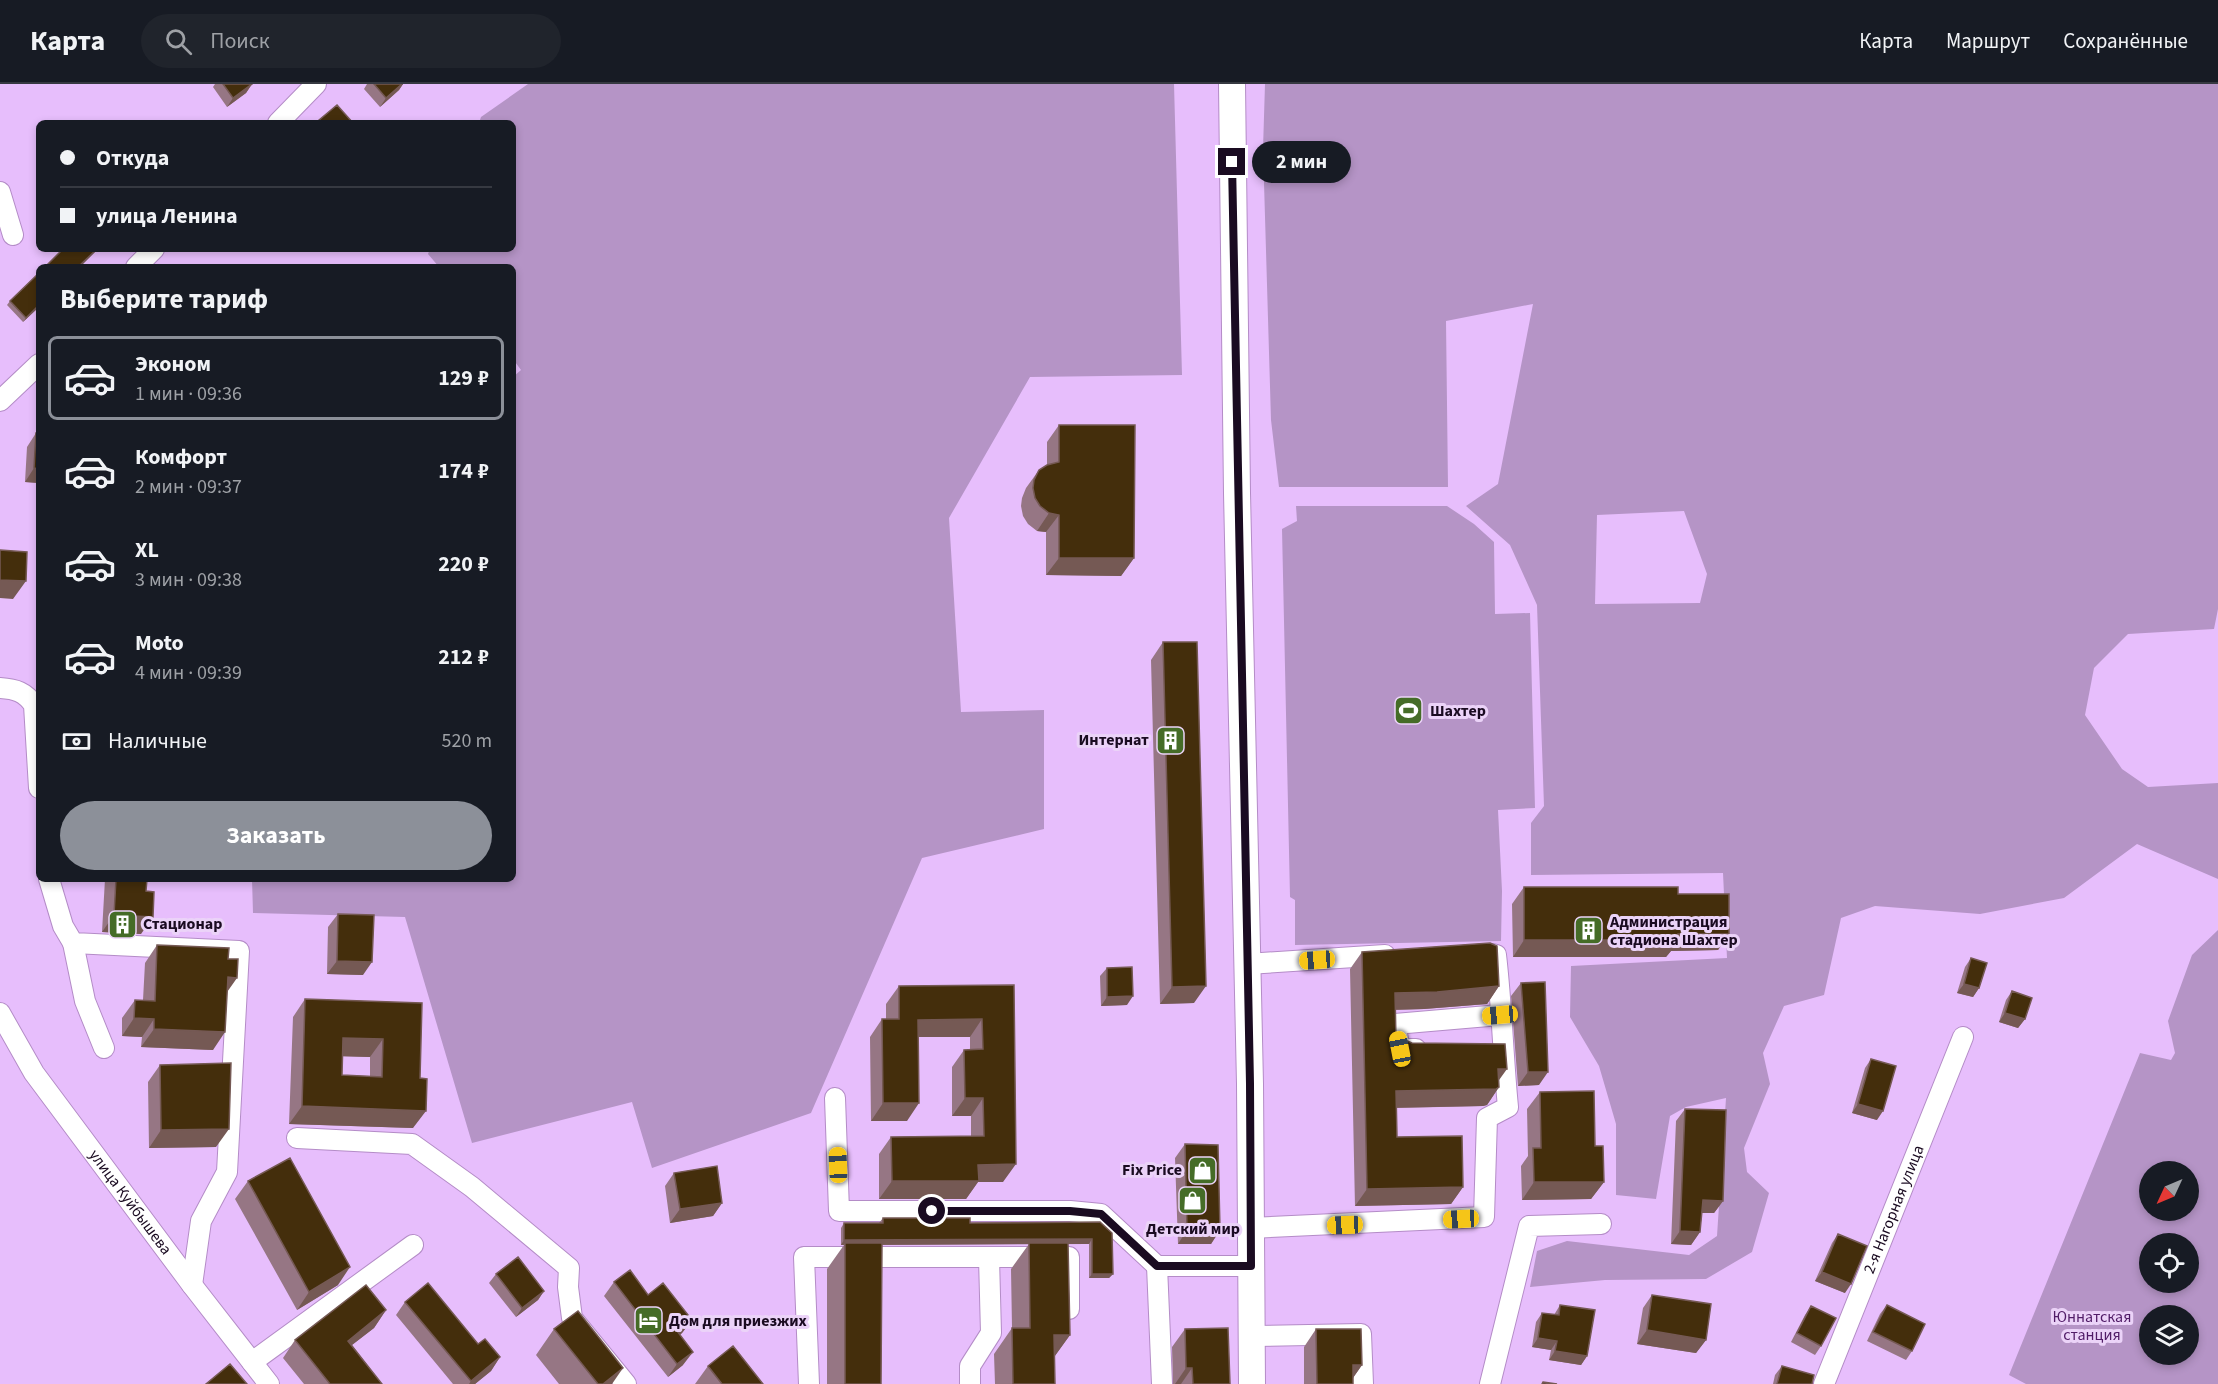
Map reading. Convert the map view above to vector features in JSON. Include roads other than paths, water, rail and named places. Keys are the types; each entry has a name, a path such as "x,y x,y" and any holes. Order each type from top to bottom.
{"main road":[{"path":"1232,84 1252,1384"}],"street":[{"path":"281,120 316,84"},
{"path":"0,192 13,235"},
{"path":"139,264 151,252"},
{"path":"0,400 36,367"},
{"path":"0,688 14,689 28,695 34,705 36,738"},
{"path":"50,882 63,926 73,943 85,1001 104,1048"},
{"path":"73,943 239,951 227,1172 201,1221 192,1285"},
{"path":"1251,1228 1484,1217 1487,1118 1508,1107 1497,955 1479,949"},
{"path":"1247,964 1409,954"},
{"name":"улица Куйбышева","path":"0,1013 34,1073 269,1384"},
{"path":"1434,1049 1400,1049 1395,1024 1500,1015"},
{"name":"2-я Нагорная улица","path":"1824,1384 1963,1037"},
{"path":"1480,1050 1503,1050"},
{"path":"835,1098 839,1210 1059,1211 1101,1214 1157,1266 1251,1266"},
{"path":"297,1138 412,1144 472,1187 569,1268 568,1287 572,1318 626,1384"},
{"path":"1490,1384 1529,1226 1601,1224"},
{"path":"252,1362 413,1245"},
{"path":"809,1384 804,1257 1069,1257 1069,1321"},
{"path":"970,1384 970,1366 991,1333 989,1258"},
{"path":"1157,1266 1162,1384"},
{"path":"1252,1336 1361,1334 1363,1384"}],"place":[{"name":"Шахтер","path":"1409,711"},
{"name":"Интернат","path":"1170,740"},
{"name":"Стационар","path":"122,924"},
{"name":"Администрация стадиона Шахтер","path":"1589,931"},
{"name":"Fix Price","path":"1203,1170"},
{"name":"Детский мир","path":"1193,1201"},
{"name":"Дом для приезжих","path":"648,1321"}],"park label":[{"name":"Юннатская станция","path":"2092,1326"}]}
